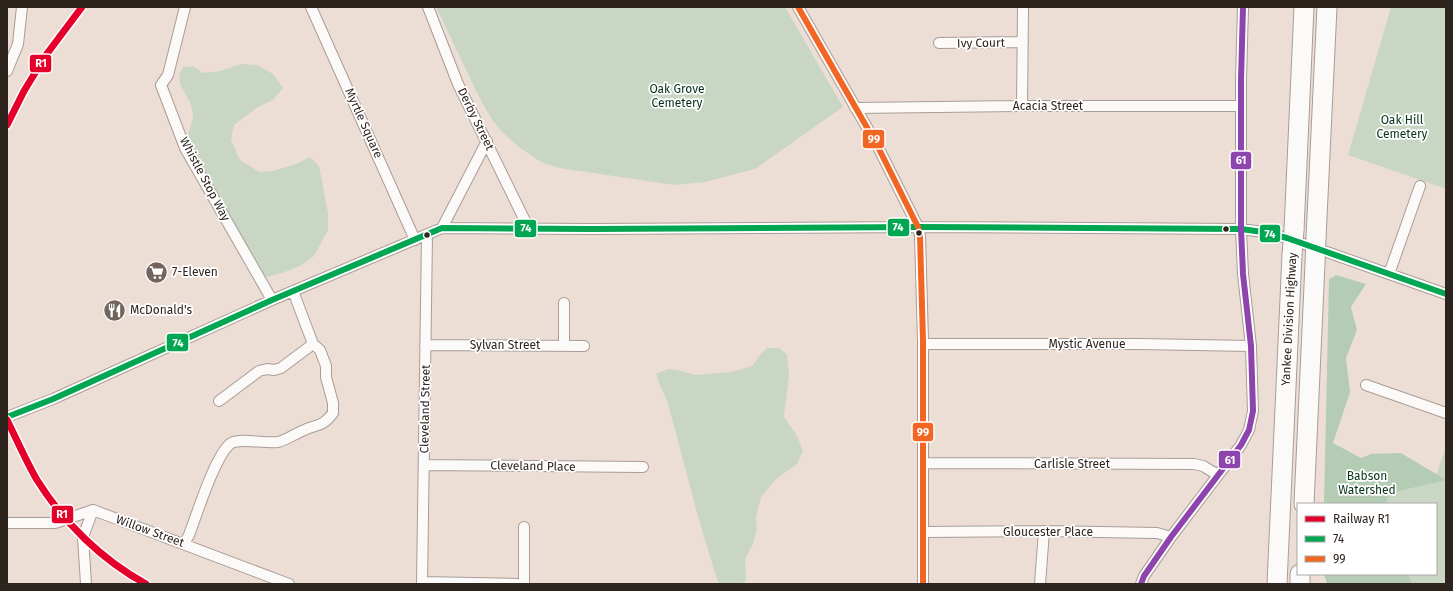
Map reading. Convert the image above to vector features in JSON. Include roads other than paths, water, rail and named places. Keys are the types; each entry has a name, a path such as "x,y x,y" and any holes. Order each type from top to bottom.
{"highway":[{"name":"Yankee Division Highway","path":"1277,584 1304,7"},
{"name":"Yankee Division Highway","path":"1304,503 1328,7"}],"street":[{"path":"7,71 18,44 22,7"},
{"name":"Whistle Stop Way","path":"185,7 168,75 161,85 166,94 186,148 272,300"},
{"name":"Myrtle Square","path":"311,7 415,240"},
{"name":"Derby Street","path":"428,7 458,84 529,228"},
{"path":"798,7 877,145 918,227 920,236 923,344 924,584"},
{"path":"1022,106 1023,7"},
{"path":"1140,584 1171,537 1241,445 1251,423 1253,411 1251,346 1243,274 1240,229 1243,7"},
{"name":"Ivy Court","path":"939,43 1023,42"},
{"name":"Acacia Street","path":"855,108 1241,106"},
{"path":"442,228 487,141"},
{"path":"1389,274 1420,186"},
{"path":"7,417 53,399 272,300 442,228 918,227 1240,229 1263,232 1287,238 1446,294"},
{"name":"Cleveland Street","path":"422,583 427,235"},
{"path":"184,544 189,535 218,459 231,443 242,440 256,442 278,442 294,436 300,431 326,422 333,413 333,403 326,377 326,366 320,350 313,344 293,292"},
{"path":"564,303 564,346"},
{"path":"219,401 259,371 281,368 313,344"},
{"name":"Mystic Avenue","path":"923,344 1140,344 1251,346"},
{"name":"Sylvan Street","path":"425,345 584,346"},
{"path":"1366,385 1446,413"},
{"name":"Carlisle Street","path":"923,463 1194,464 1203,466 1218,475"},
{"name":"Cleveland Place","path":"424,465 643,467"},
{"path":"7,523 55,523 93,510"},
{"path":"86,584 83,537 93,510"},
{"name":"Willow Street","path":"93,510 289,584"},
{"path":"524,527 524,584"},
{"path":"1040,584 1044,531"},
{"name":"Gloucester Place","path":"923,532 1044,531 1157,533 1171,537"},
{"path":"422,583 518,584"}],"rail line":[{"name":"R1","path":"7,125 24,91 46,55 82,7"},
{"name":"R1","path":"7,420 37,480 59,511 99,552 114,564 146,584"}],"place":[{"name":"7-Eleven","path":"156,272"},
{"name":"McDonald's","path":"115,310"}],"park label":[{"name":"Oak Grove Cemetery","path":"677,96"},
{"name":"Oak Hill Cemetery","path":"1402,127"},
{"name":"Babson Watershed","path":"1367,483"}]}
